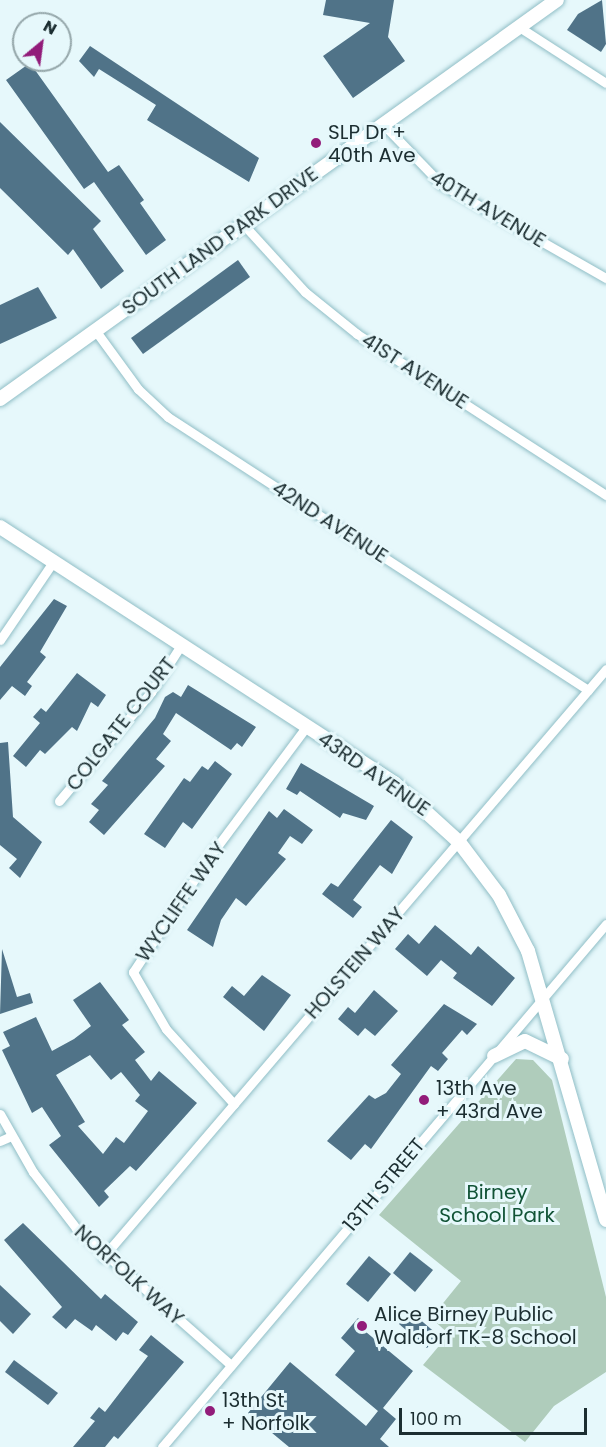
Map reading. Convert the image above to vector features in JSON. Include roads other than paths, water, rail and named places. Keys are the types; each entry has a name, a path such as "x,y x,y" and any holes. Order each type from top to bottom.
{"street":[{"name":"SOUTH LAND PARK DRIVE","path":"0,399 557,0"},
{"path":"519,27 606,83"},
{"name":"40TH AVENUE","path":"383,124 441,184 606,278"},
{"name":"41ST AVENUE","path":"243,224 305,292 357,334 606,495"},
{"name":"42ND AVENUE","path":"95,330 138,389 168,417 588,690"},
{"name":"43RD AVENUE","path":"0,528 394,783 459,842 513,920 545,996 606,1220"},
{"path":"0,640 52,562"},
{"name":"COLGATE COURT","path":"59,801 151,692 181,645"},
{"name":"HOLSTEIN WAY","path":"104,1257 606,669"},
{"name":"WYCLIFFE WAY","path":"234,1104 166,1029 133,972 201,868 307,726"},
{"name":"13TH STREET","path":"162,1447 606,924"},
{"path":"494,1056 525,1041 562,1059"},
{"name":"NORFOLK WAY","path":"0,1114 11,1136 53,1201 104,1257 231,1365"},
{"path":"0,1141 11,1136"}],"place":[{"name":"SLP Dr + 40th Ave","path":"316,143"},
{"name":"13th Ave + 43rd Ave","path":"424,1100"},
{"name":"Alice Birney Public Waldorf TK-8 School","path":"362,1326"},
{"name":"13th St + Norfolk","path":"210,1411"}],"park label":[{"name":"Birney School Park","path":"497,1204"}]}
